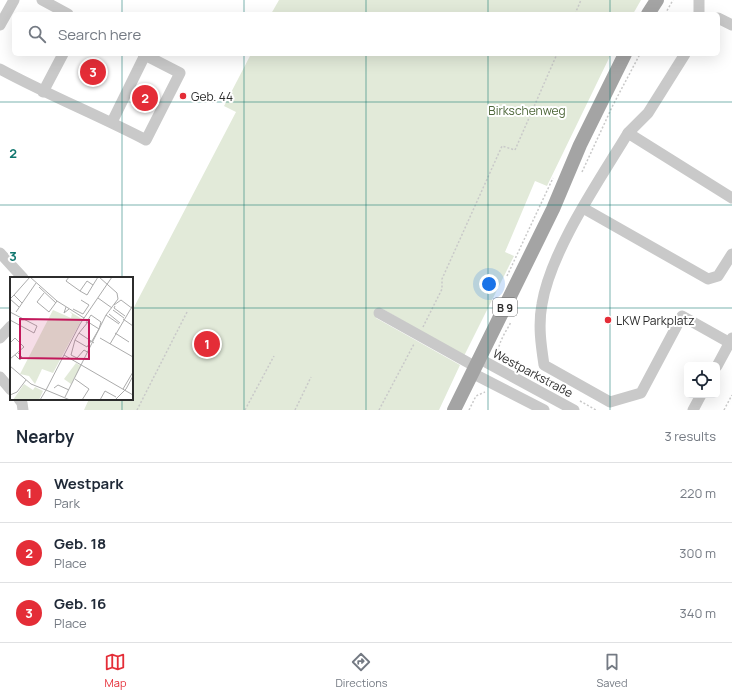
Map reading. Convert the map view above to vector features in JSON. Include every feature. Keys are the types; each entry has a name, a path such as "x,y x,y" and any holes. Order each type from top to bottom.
{"main road":[{"path":"649,12 657,0"},
{"name":"B 9","path":"454,410 553,209 580,145 624,56"}],"street":[{"path":"0,25 14,0"},
{"path":"42,0 64,12"},
{"path":"698,0 699,12"},
{"path":"720,19 732,25"},
{"path":"43,92 62,56"},
{"path":"112,122 143,56"},
{"path":"0,69 43,92 112,122 146,140 180,74 148,56"},
{"path":"684,56 648,113 628,133 583,208 561,249 542,304 539,325 544,365 610,402 641,392 682,316 731,340 719,362"},
{"path":"628,133 732,198"},
{"path":"583,208 708,279 718,276 732,254"},
{"path":"0,253 23,277"},
{"path":"379,313 476,366 544,410"},
{"path":"0,338 10,327"},
{"name":"Westparkstraße","path":"476,366 574,410"},
{"path":"0,377 10,389"},
{"path":"693,410 699,398"},
{"path":"20,400 22,403 23,410"}],"path":[{"path":"576,12 581,0"},
{"path":"665,12 673,0"},
{"path":"379,410 442,289 442,279 502,146 515,150 556,56"},
{"path":"505,279 554,174"},
{"path":"137,410 187,312"},
{"path":"498,349 498,355 503,361"},
{"path":"245,410 274,356"},
{"path":"295,410 311,377"},
{"path":"724,410 732,395"}],"green space":[{"path":"279,0 641,0 634,12 272,12"},
{"name":"Birkschenweg","path":"250,56 610,56 547,186 535,181 505,252 514,256 464,356 381,308 376,318 460,365 439,410 84,410 89,400 133,400 133,309 236,112 224,106"}],"place":[{"name":"Geb. 16","path":"93,72"},
{"name":"Geb. 44","path":"183,96"},
{"name":"Geb. 18","path":"145,98"},
{"name":"LKW Parkplatz","path":"608,320"},
{"name":"Westpark","path":"207,344"}]}
